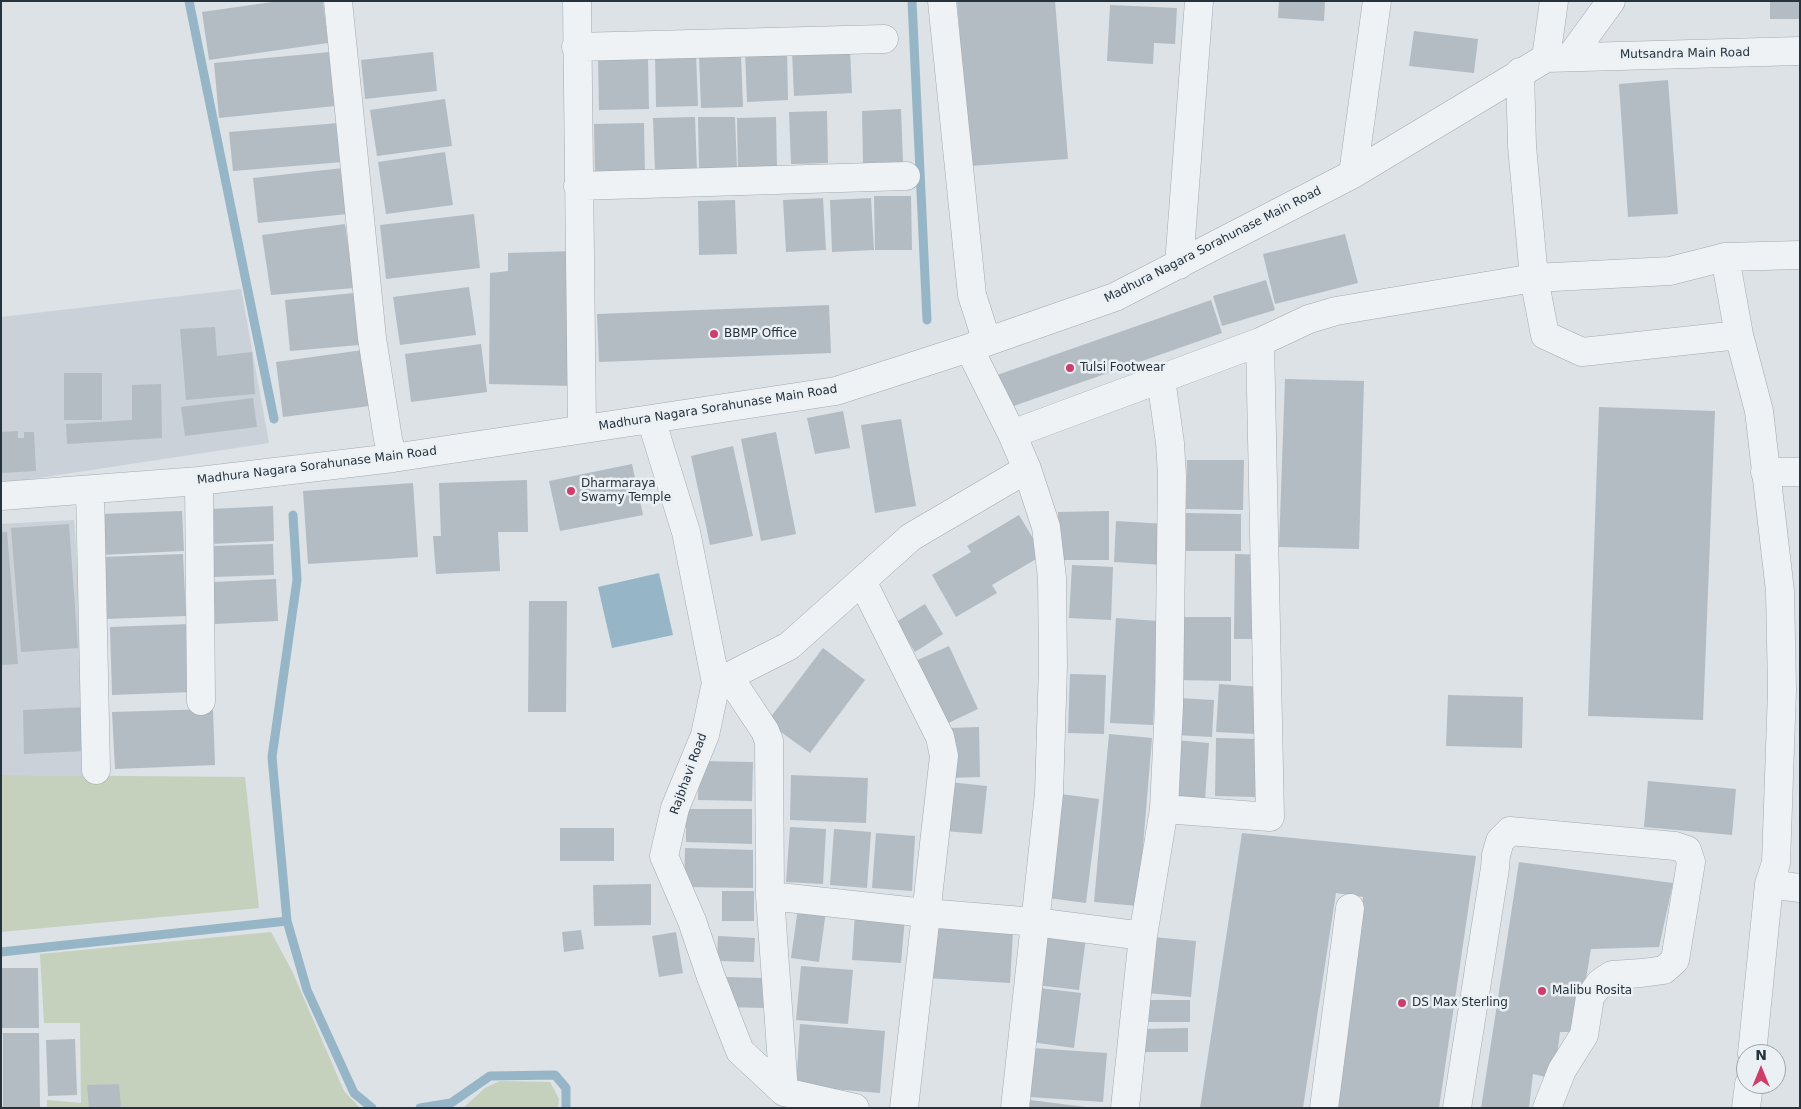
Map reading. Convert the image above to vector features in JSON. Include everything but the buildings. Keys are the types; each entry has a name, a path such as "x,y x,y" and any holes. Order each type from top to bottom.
{"street":[{"path":"338,1 372,338 388,439 393,458"},
{"path":"577,1 576,47 582,429"},
{"path":"942,1 978,345 1026,469 1046,527 1052,578 1053,666 1049,794 1015,1108"},
{"path":"1179,265 1199,1"},
{"path":"1353,174 1377,1"},
{"path":"1554,1 1558,57"},
{"path":"1558,57 1611,1"},
{"path":"576,47 884,39"},
{"name":"Mutsandra Main Road","path":"1558,57 1800,51"},
{"name":"Madhura Nagara Sorahunase Main Road","path":"1,496 198,481 393,458 836,391 978,345 1115,297 1353,174 1520,72 1558,57"},
{"path":"1520,72 1522,146 1534,278 1545,335 1582,352 1739,335"},
{"path":"578,186 906,176"},
{"path":"1012,434 1260,342 1310,319 1336,310 1534,278 1670,271 1725,257 1800,255"},
{"path":"1725,257 1739,335 1759,411 1780,591 1782,690 1790,764 1776,863 1769,884 1753,1044"},
{"path":"1164,809 1270,817 1260,342"},
{"path":"1124,1108 1143,936 1164,809 1169,706 1172,476 1170,443 1161,379"},
{"name":"Rajbhavi Road","path":"651,419 686,532 722,680 705,735 675,808 664,856 692,921 711,977 740,1051 784,1092"},
{"path":"855,1108 784,1092 770,896 769,741 765,731 722,680 789,646 911,538 1026,469"},
{"path":"1765,472 1800,472"},
{"path":"198,481 201,701"},
{"path":"90,490 96,770"},
{"path":"862,581 940,736 944,756 904,1108"},
{"path":"1457,1108 1496,855 1500,841 1510,831 1675,846 1687,850 1691,862 1675,960 1664,970 1612,975 1600,983 1590,996 1584,1035 1562,1070 1547,1108"},
{"path":"1769,884 1800,888"},
{"path":"770,896 926,913 1035,922 1143,936"},
{"path":"1324,1108 1350,908"},
{"path":"1746,1108 1748,1094"}],"shaded area":[{"path":"241,289 269,443 1,482 1,317"},
{"path":"74,520 93,776 1,775 1,524"}],"green space":[{"path":"1,775 245,777 259,908 1,932"},
{"path":"271,932 292,971 344,1091 360,1108 47,1108 47,1100 81,1103 80,1023 44,1023 40,954"},
{"path":"500,1081 550,1082 559,1099 558,1108 463,1108 485,1088"}],"water":[{"path":"659,573 673,635 612,648 598,587"}],"waterway":[{"path":"189,1 274,419"},
{"path":"912,1 927,320"},
{"path":"293,515 297,580 272,757 287,921 307,990 354,1093 372,1108"},
{"path":"1,952 287,921"},
{"path":"420,1108 451,1103 490,1076 555,1075 566,1088 566,1108"}],"place":[{"name":"BBMP Office","path":"714,334"},
{"name":"Tulsi Footwear","path":"1070,368"},
{"name":"Dharmaraya Swamy Temple","path":"571,491"},
{"name":"Malibu Rosita","path":"1542,991"},
{"name":"DS Max Sterling","path":"1402,1003"}]}
